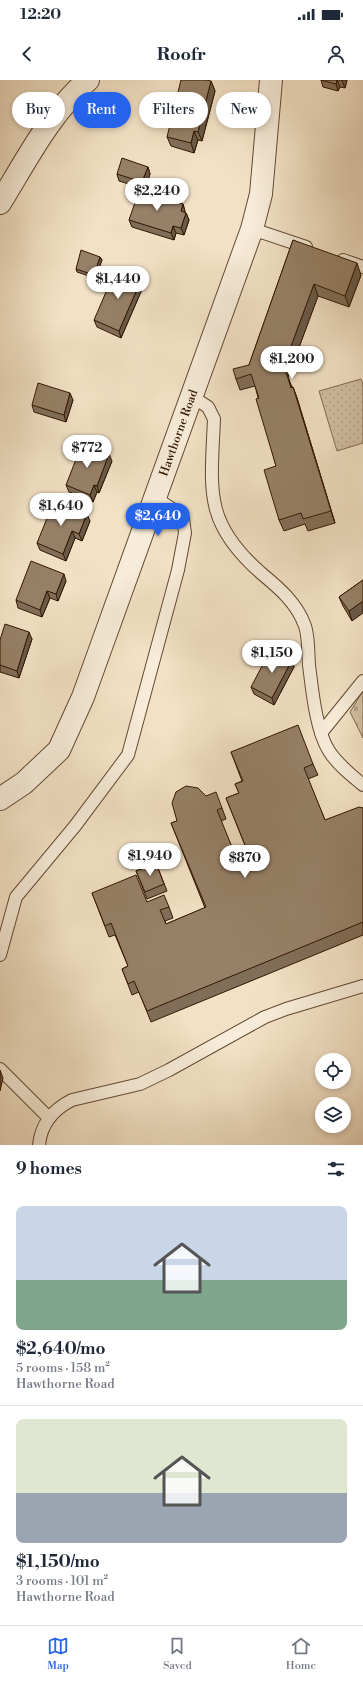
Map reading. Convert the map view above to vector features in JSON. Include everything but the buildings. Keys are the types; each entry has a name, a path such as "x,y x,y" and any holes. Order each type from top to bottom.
{"street":[{"path":"0,203 58,112 88,80"},
{"name":"Hawthorne Road","path":"0,799 24,783 58,750 83,697 190,396 252,229 261,194 271,80"}],"lane":[{"path":"252,229 319,252"},
{"path":"334,256 363,266"},
{"path":"190,396 208,407 214,419 212,495 216,514 226,535 246,560 286,594 298,611 305,627 312,696 321,733 328,750 344,769 363,785"},
{"path":"0,955 16,897 75,826 128,755 178,570 185,533 183,519 177,512 154,497"},
{"path":"321,733 363,681"},
{"path":"39,1145 44,1125 49,1118 62,1105 72,1100 140,1084 169,1070 265,1017 286,1008 363,986"},
{"path":"0,1069 49,1118"}],"green space":[{"path":"361,379 363,385 363,443 337,451 319,391"},
{"path":"363,691 363,738 350,712"}]}
